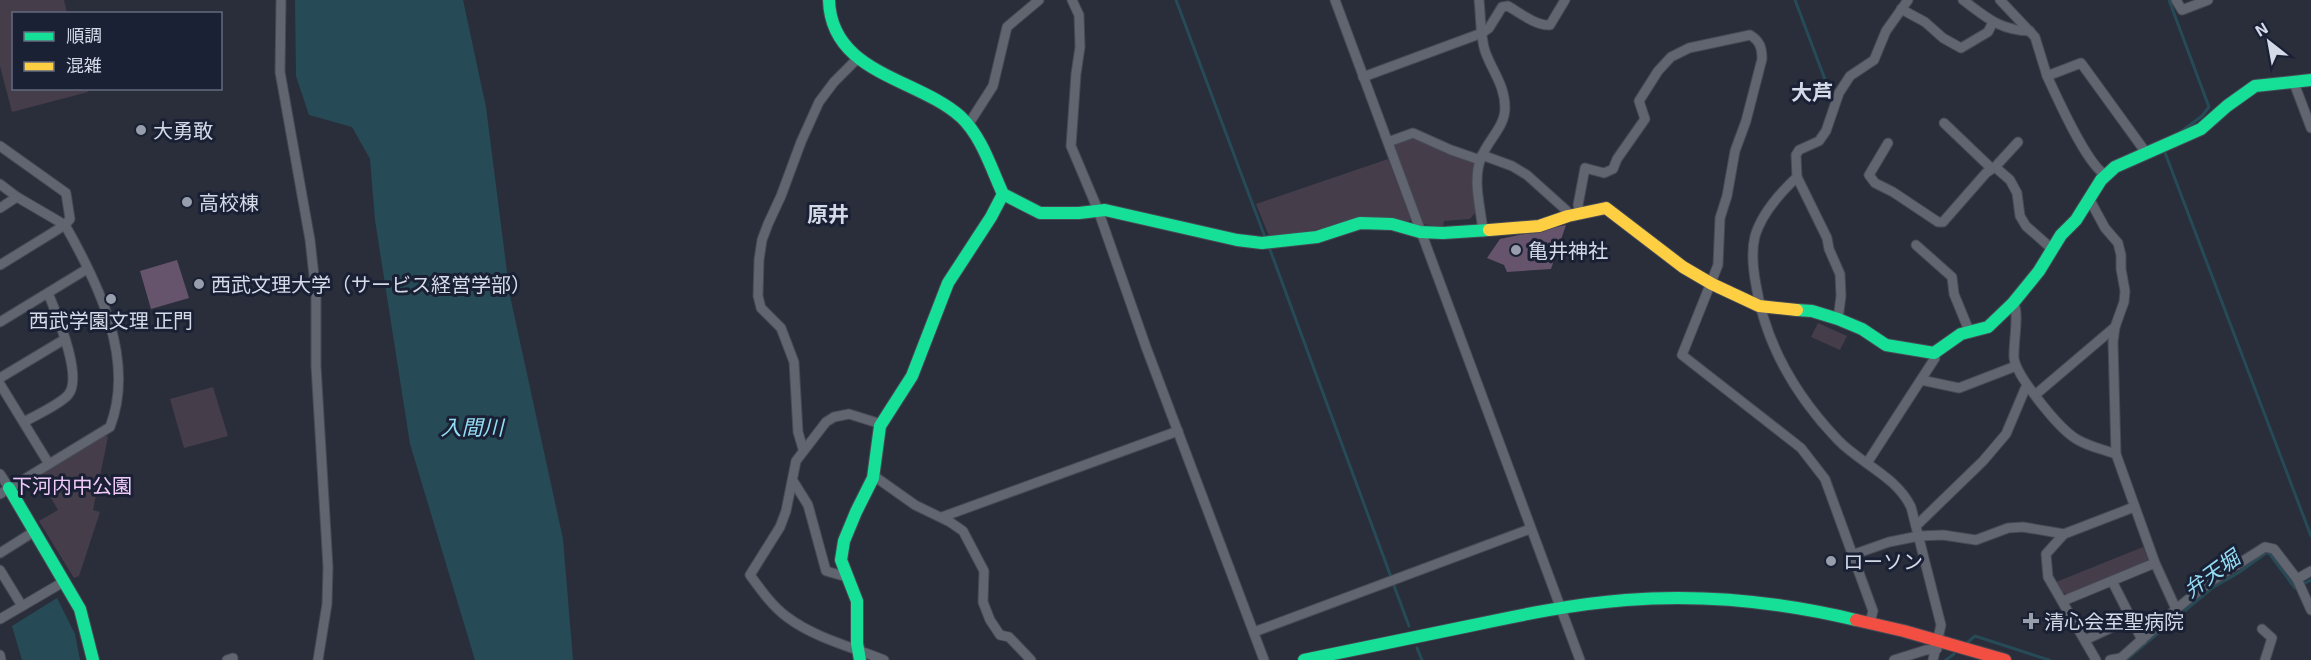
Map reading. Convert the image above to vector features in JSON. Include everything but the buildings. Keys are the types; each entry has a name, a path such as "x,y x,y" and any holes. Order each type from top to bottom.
{"street":[{"path":"281,0 280,72 310,240 316,294 316,366 324,477 328,585 318,660"},
{"path":"830,0 829,13 834,27 858,58 868,67 924,93 955,112 968,125 978,141 1003,194 1040,213 1079,213 1098,210 1138,216 1237,240 1266,242 1317,237 1360,223 1392,225 1420,232 1483,232 1539,226 1574,214 1606,208 1683,267 1712,284 1759,306 1812,311 1862,328 1886,345 1934,353 1961,334 1988,327 2013,303 2039,271 2051,248 2076,220 2106,175 2115,167 2201,129 2255,86 2311,80"},
{"path":"968,125 993,86 1007,27 1039,0"},
{"path":"1072,0 1078,15 1080,47 1071,146 1098,210 1146,347 1264,660"},
{"path":"1335,0 1580,660"},
{"path":"1479,0 1486,54 1500,82 1505,106 1499,126 1481,157 1477,185 1483,232"},
{"path":"1363,76 1482,33 1489,28 1499,10 1508,6 1536,22 1546,26 1550,25 1566,0"},
{"path":"1838,318 1841,297 1840,274 1829,249 1827,238 1797,177 1796,155 1799,150 1819,141 1826,131 1839,93 1850,75 1874,60 1886,31 1908,0"},
{"path":"1963,0 1993,22 2005,27 2030,31"},
{"path":"2000,0 2035,37 2048,76 2081,143 2100,172 2106,175"},
{"path":"2176,0 2182,10 2208,0"},
{"path":"1901,9 1925,22 1943,38 1961,48 1988,32 1993,22"},
{"path":"1574,214 1585,168 1604,173 1613,169 1617,159 1645,119 1639,101 1663,63 1689,48 1750,35 1760,43 1762,59 1720,218 1719,258 1712,284 1682,355 1801,448 1825,479 1873,611 1870,622"},
{"path":"803,449 798,432 794,362 781,328 761,308 758,296 759,260 762,240 768,224 819,102 834,82 858,58"},
{"path":"2048,76 2081,63 2147,154"},
{"path":"2294,83 2311,128"},
{"path":"1944,123 1993,168 2010,180 2017,193 2020,216 2026,226 2051,248"},
{"path":"1388,142 1413,133 1512,166 1527,175 1566,210 1574,214"},
{"path":"1888,143 1869,175 1870,180 1938,222 1943,222 2018,142"},
{"path":"0,146 66,193 70,219 65,225 0,265"},
{"path":"1797,177 1781,192 1768,210 1755,236 1752,253 1759,306 1767,333 1798,391 1839,441 1905,495 1911,507 1941,625 1933,660"},
{"path":"0,183 17,197 65,225 98,291 113,343 119,392 116,412 110,427 5,491"},
{"path":"859,655 858,608 855,592 841,562 842,552 855,514 874,476 877,462 877,435 881,424 911,378 940,297 960,261 983,232 1003,194"},
{"path":"0,208 17,197"},
{"path":"2088,201 2105,228 2118,243 2125,291 2113,342 2116,454 2156,564 2176,609"},
{"path":"1916,245 1952,277 1954,294 1970,333"},
{"path":"0,322 87,269"},
{"path":"24,422 67,397 71,389 72,372 65,339 48,293"},
{"path":"2013,303 2017,307 2018,315 2014,343 2016,366 2028,387 2072,436 2116,454"},
{"path":"2035,395 2115,327"},
{"path":"0,378 65,339"},
{"path":"1866,463 1935,358 1934,353"},
{"path":"1921,380 1959,388 2016,366"},
{"path":"0,384 49,464"},
{"path":"1916,526 1983,461 2006,434 2025,389 2028,387"},
{"path":"881,424 856,415 842,414 826,422 796,461 786,511 780,527 750,575 772,604 787,618 859,655 884,660"},
{"path":"942,518 1178,430"},
{"path":"0,474 5,491 35,531 80,609 93,660"},
{"path":"874,476 915,505 963,531 984,571 983,602 990,620 1000,635 1009,637 1031,660"},
{"path":"793,481 808,505 826,571 847,577"},
{"path":"2096,660 2048,577 2046,554 2064,534 2134,507"},
{"path":"1852,555 1889,542 1919,536 1943,535 1976,540 2008,528 2064,534"},
{"path":"1254,632 1530,529"},
{"path":"0,553 35,531"},
{"path":"2110,660 2121,657 2210,582 2265,547 2274,549 2299,584 2311,610"},
{"path":"2063,601 2156,564"},
{"path":"0,570 22,606"},
{"path":"2299,584 2311,571"},
{"path":"0,619 64,581"},
{"path":"2112,581 2142,640"},
{"path":"1304,660 1560,607 1626,600 1714,599 1806,609 1870,622 1938,645 2005,660"},
{"path":"2085,640 2130,619"},
{"path":"2262,629 2272,638 2265,660"},
{"path":"1894,660 1938,645"},
{"path":"0,655 2,660"}],"green space":[{"path":"0,0 64,0 67,12 12,12 12,90 88,90 88,92 12,112 0,66"},
{"path":"1411,134 1477,160 1477,215 1474,214 1470,219 1444,221 1443,228 1424,224 1393,143"},
{"path":"1388,159 1411,220 1405,222 1370,217 1293,235 1269,236 1256,204"},
{"path":"1818,323 1847,336 1840,350 1811,337"},
{"path":"213,387 228,436 184,448 170,399"},
{"name":"下河内中公園","path":"104,435 108,437 93,510 100,512 79,576 74,578 39,521 58,510 38,476"},
{"path":"2143,547 2148,559 2146,564 2068,595 2060,591 2056,582"}],"shaded area":[{"path":"1566,225 1551,269 1507,272 1504,265 1487,258 1500,239"},
{"path":"177,260 189,298 151,309 140,271"}],"water":[{"name":"入間川","path":"295,0 463,0 486,107 510,296 563,539 573,660 475,660 410,444 375,220 370,159 352,127 309,115 296,76"},
{"path":"57,598 75,634 80,660 22,660 12,626"}],"waterway":[{"path":"1176,0 1266,240"},
{"path":"1795,0 1832,98"},
{"path":"2169,0 2209,107 2202,116 2179,133"},
{"path":"2164,150 2311,536"},
{"path":"1269,247 1391,577"},
{"name":"弁天堀","path":"2126,660 2212,588 2266,553 2269,553 2295,588 2311,580"},
{"path":"1393,583 1409,626"},
{"name":"弁天堀","path":"1968,642 1975,636 2049,660"},
{"path":"1417,648 1422,660"},
{"name":"弁天堀","path":"1946,660 1954,654"}],"traffic: fast":[{"path":"829,0 833,25 844,44 860,59 880,72 943,104 961,117 975,134 1003,194 991,217 948,283 912,376 880,426 873,478 844,541 841,560 857,601 857,643 860,660"},
{"path":"1797,310 1812,311 1838,319 1862,329 1886,345 1934,353 1961,334 1988,327 2013,303 2039,271 2061,235 2076,220 2101,180 2115,167 2201,129 2255,86 2311,80"},
{"path":"1003,194 1040,213 1105,210 1237,240 1262,243 1317,237 1360,223 1392,224 1420,232 1489,230"},
{"path":"9,488 80,609 93,660"},
{"path":"1304,660 1528,614 1626,600 1684,598 1742,601 1799,608 1856,620"}],"traffic: slow":[{"path":"1489,230 1539,226 1568,216 1606,208 1683,267 1712,284 1759,306 1797,310"}],"traffic: jam":[{"path":"1856,620 1904,631 2005,660"}],"place":[{"name":"大勇敢","path":"141,130"},
{"name":"高校棟","path":"187,202"},
{"name":"亀井神社","path":"1516,250"},
{"name":"西武文理大学（サービス経営学部）","path":"199,284"},
{"name":"西武学園文理 正門","path":"111,299"},
{"name":"ローソン","path":"1831,561"},
{"name":"清心会至聖病院","path":"2031,621"}],"district":[{"name":"大芦","path":"1812,91"},
{"name":"原井","path":"828,213"}]}
